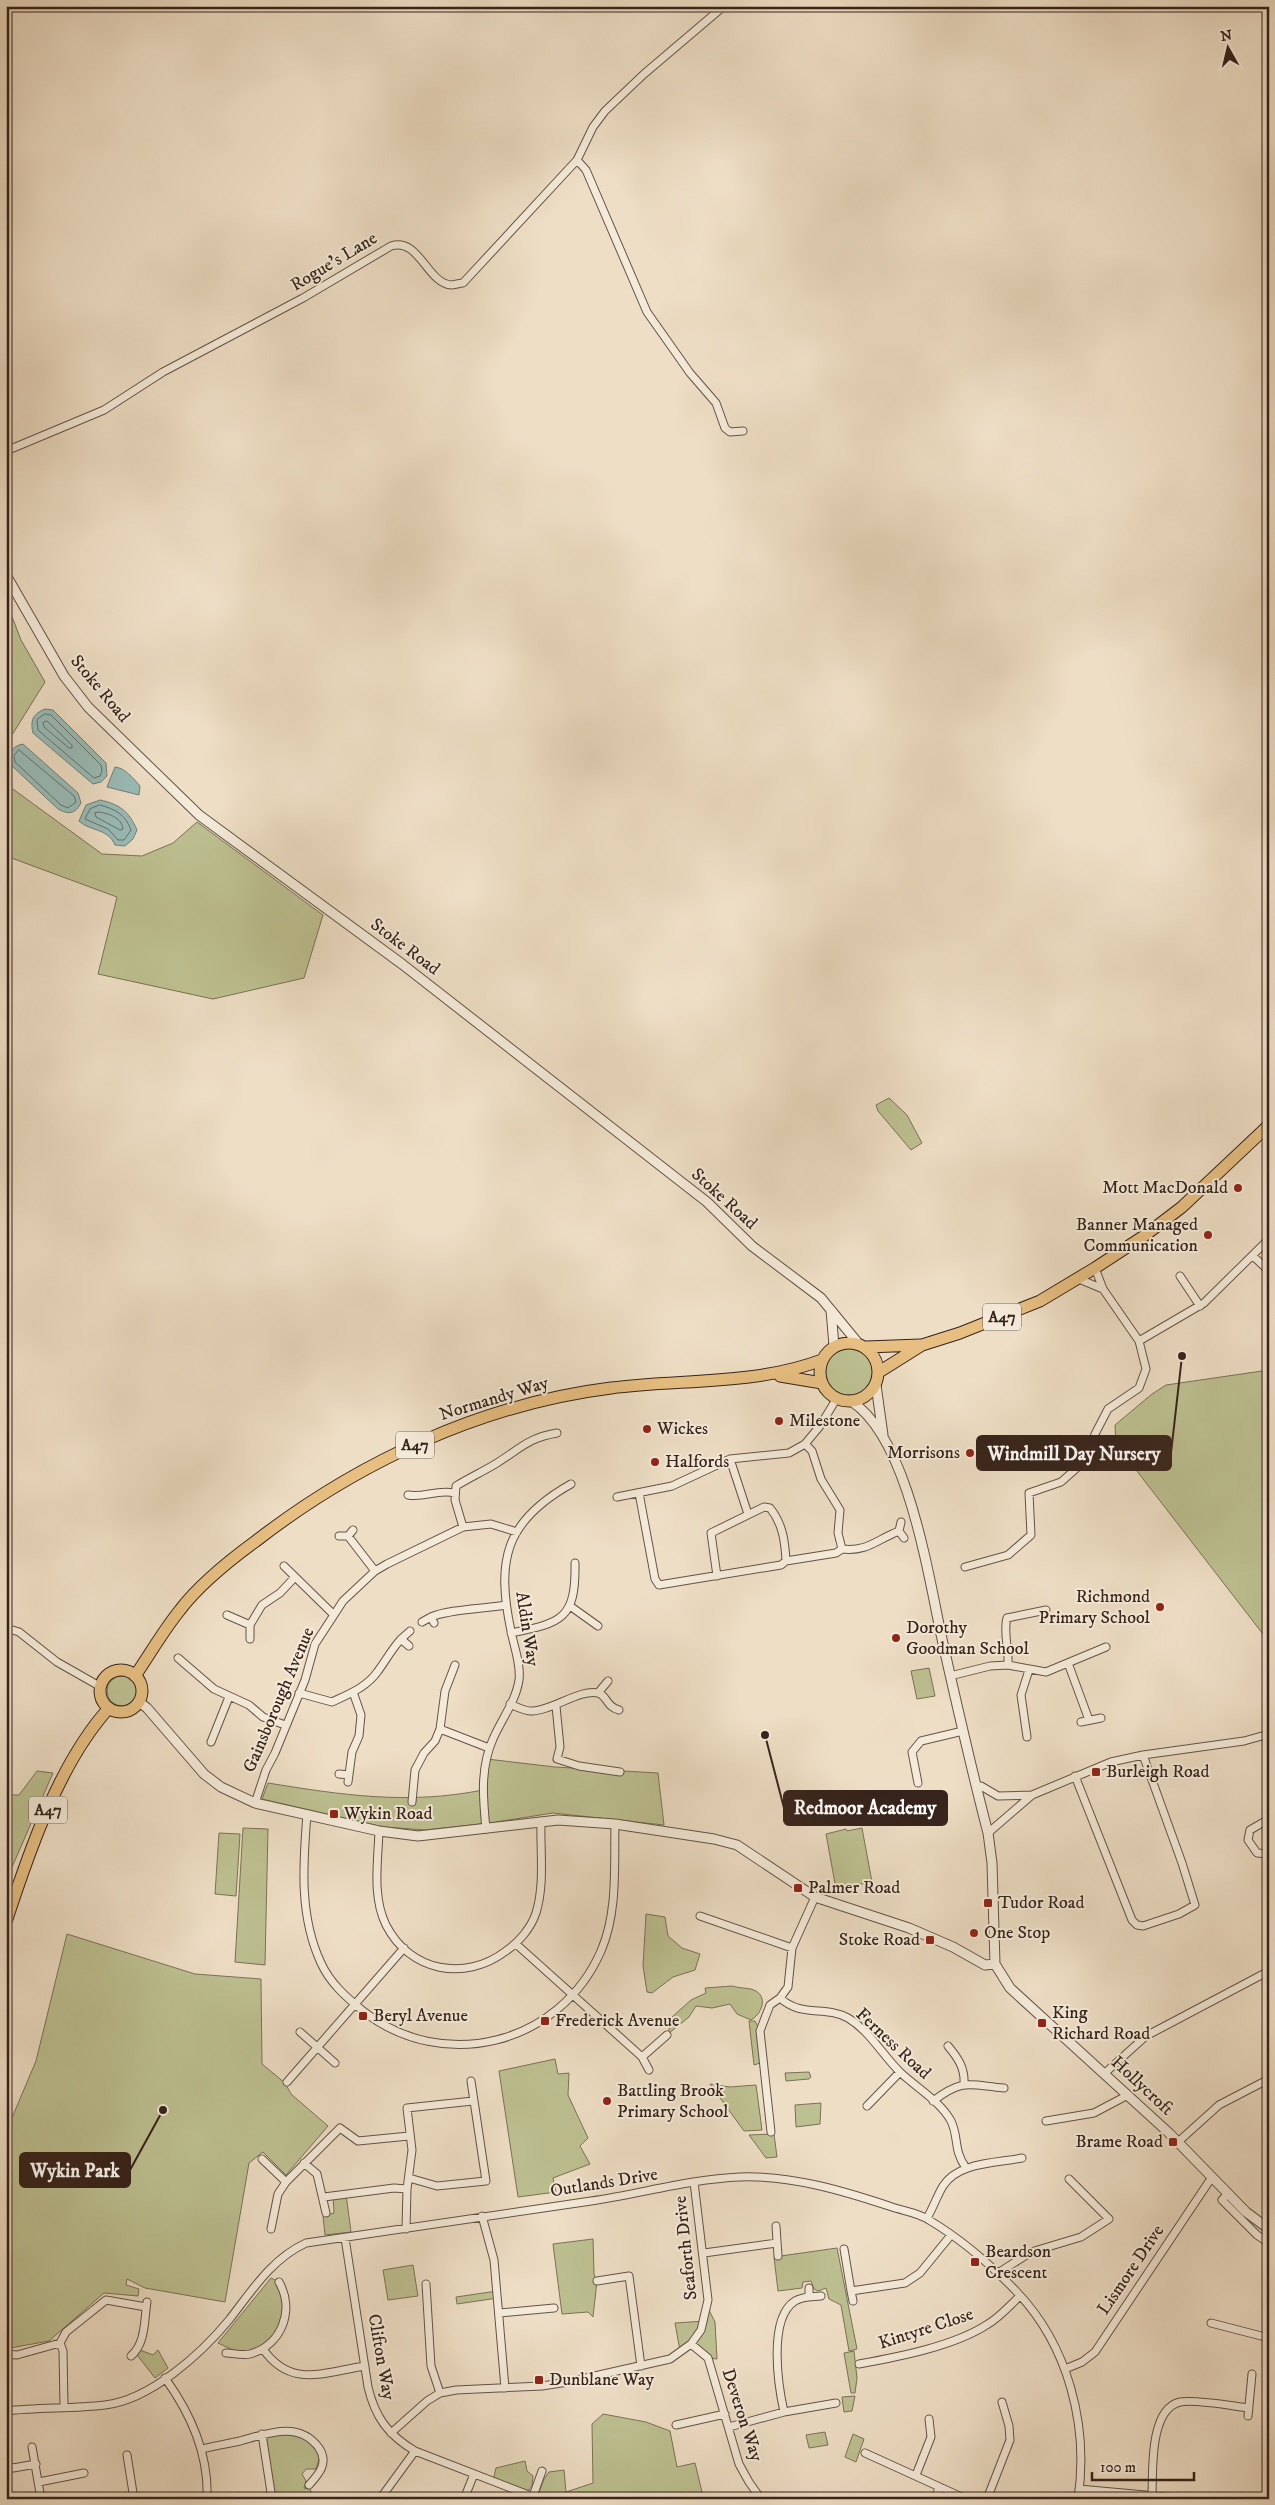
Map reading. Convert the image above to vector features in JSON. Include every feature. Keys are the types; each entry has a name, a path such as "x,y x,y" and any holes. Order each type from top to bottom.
{"main road":[{"name":"A47","path":"879,1372 922,1345 960,1333 1040,1301 1078,1279 1144,1236 1182,1207 1269,1125"},
{"path":"850,1342 862,1345 873,1354 879,1372 876,1385 868,1394 851,1401 837,1398 828,1392 822,1383 820,1371 822,1360 834,1346 850,1342"},
{"name":"A47","path":"862,1345 922,1345"},
{"name":"Normandy Way","path":"135,1676 180,1609 232,1559 298,1508 363,1470 444,1431 562,1397 611,1388 774,1375 822,1360"},
{"name":"Normandy Way","path":"774,1375 822,1383"},
{"path":"124,1670 135,1676 142,1688 139,1702 129,1711 116,1711 109,1708 102,1699 101,1687 103,1681 112,1673 124,1670"},
{"name":"A47","path":"6,1922 40,1826 82,1743 109,1708"}],"street":[{"name":"Rogue's Lane","path":"6,451 104,410 163,372 303,298 398,243 407,246 441,280 451,285 463,283 577,160 593,127 605,111 644,74 724,6"},
{"path":"577,160 586,170 647,312 660,332 716,403 725,428 730,432 744,431"},
{"name":"Stoke Road","path":"6,575 64,676 88,707 199,815 402,964 707,1202 752,1246 829,1305 862,1345"},
{"path":"1139,1342 1200,1306 1269,1239"},
{"path":"1253,1256 1269,1270"},
{"path":"965,1567 1008,1555 1031,1535 1029,1493 1061,1482 1087,1459 1095,1434 1108,1409 1139,1388 1146,1369 1139,1342 1103,1289 1095,1268"},
{"path":"1180,1276 1200,1306"},
{"path":"1078,1279 1103,1289"},
{"path":"829,1305 833,1317 834,1346"},
{"path":"876,1385 884,1438"},
{"path":"617,1497 680,1484 730,1459 776,1456 788,1453 805,1444 820,1426 837,1398"},
{"path":"139,1702 147,1708 204,1774 221,1787 254,1803 379,1831 418,1836 558,1820 660,1829 737,1846 815,1897 909,1928 953,1947 985,1965 995,1964 992,1863 988,1833 950,1676 919,1534 901,1476 884,1438 871,1418 851,1401"},
{"path":"462,1527 455,1500 456,1486 511,1454 523,1443 539,1436 557,1433"},
{"path":"805,1444 812,1451 821,1479 840,1510 838,1533 842,1549"},
{"path":"730,1459 748,1514"},
{"name":"Aldin Way","path":"486,1829 483,1790 490,1748 519,1680 517,1654 506,1605 504,1568 516,1532 536,1508 571,1484"},
{"path":"408,1496 418,1497 432,1491 444,1490 455,1493"},
{"path":"639,1493 658,1584 663,1585 781,1565 786,1561 836,1553 842,1549 866,1548 883,1537 898,1531 901,1522"},
{"path":"717,1576 711,1535 714,1530 764,1507 770,1508 782,1530 786,1561"},
{"name":"Gainsborough Avenue","path":"254,1803 299,1693 315,1644 343,1601 375,1572 462,1527 491,1524 516,1532"},
{"path":"898,1531 904,1538"},
{"path":"339,1536 351,1533 375,1572"},
{"path":"511,1633 547,1626 560,1618 570,1606 576,1588 575,1563"},
{"path":"284,1566 333,1614"},
{"path":"250,1639 250,1625 262,1605 280,1593 295,1577"},
{"path":"422,1622 432,1620 441,1613 478,1610 506,1605"},
{"path":"570,1606 598,1626"},
{"path":"1008,1665 1008,1640 1004,1626 1007,1618 1046,1610"},
{"path":"228,1615 250,1625"},
{"path":"6,1628 19,1632 57,1662 101,1687"},
{"path":"299,1693 332,1702 353,1692 365,1685 377,1673 392,1649 410,1631"},
{"path":"401,1639 409,1646"},
{"path":"950,1676 990,1666 1008,1665 1046,1672 1106,1647"},
{"path":"178,1658 214,1689 249,1705 264,1717 285,1725"},
{"path":"1068,1662 1090,1720"},
{"path":"412,1802 415,1770 424,1753 435,1741 440,1730 445,1691 455,1665"},
{"path":"1027,1737 1022,1695 1029,1670"},
{"path":"598,1693 608,1681"},
{"path":"339,1774 348,1778 352,1752 359,1736 361,1715 353,1692"},
{"path":"510,1704 532,1711 556,1706 582,1695 598,1693 602,1695 610,1707 618,1710"},
{"path":"211,1742 229,1697"},
{"path":"556,1706 560,1747 557,1759 579,1766 620,1772"},
{"path":"1080,1722 1101,1718"},
{"path":"440,1730 490,1748"},
{"path":"918,1783 912,1752 918,1744 921,1741 963,1731"},
{"path":"988,1833 1032,1795 1111,1762 1143,1755 1244,1741 1269,1734"},
{"path":"1075,1776 1132,1920 1137,1925 1143,1926 1179,1914 1195,1905 1143,1755"},
{"path":"976,1786 981,1786 998,1796 1032,1795"},
{"path":"307,1814 304,1893 311,1938 330,1979 356,2005 384,2025 409,2038 436,2044 456,2045 487,2042 521,2032 561,2007 573,1996 601,1950 610,1916 615,1824"},
{"path":"1269,1819 1250,1830 1248,1840 1257,1854 1269,1854"},
{"path":"379,1831 377,1886 381,1913 393,1936 416,1957 433,1966 461,1970 492,1962 516,1944 527,1930 536,1913 540,1882 541,1821"},
{"path":"771,2132 760,2031 770,2005 780,1998 788,1987 792,1948 815,1897"},
{"path":"700,1916 792,1948"},
{"path":"516,1944 642,2057 649,2070"},
{"path":"287,2082 404,1948"},
{"name":"Hollycroft","path":"995,1964 1010,1988 1105,2073 1178,2142 1246,2212 1269,2229"},
{"path":"1105,2073 1146,2036 1269,1971"},
{"name":"Ferness Road","path":"780,1998 795,2009 825,2012 847,2018 873,2040 900,2072 933,2101 951,2121 957,2154 966,2168"},
{"path":"300,2032 335,2063"},
{"path":"642,2057 667,2036"},
{"path":"948,2046 958,2058 965,2074 964,2084"},
{"path":"867,2106 900,2072"},
{"path":"1178,2142 1219,2105 1269,2079"},
{"path":"409,2178 437,2186 486,2181 471,2081"},
{"path":"933,2101 951,2087 964,2084 1004,2088"},
{"path":"1046,2121 1094,2113 1128,2095"},
{"path":"406,2229 407,2189 412,2150 407,2108 473,2101"},
{"path":"271,2229 278,2194 286,2182 340,2128 358,2141 410,2136"},
{"path":"927,2218 943,2185 954,2174 966,2168 1022,2158"},
{"path":"262,2159 286,2182"},
{"path":"304,2163 317,2174 324,2197 326,2213"},
{"name":"Outlands Drive","path":"6,2410 106,2405 134,2397 165,2378 200,2352 218,2333 275,2263 306,2243 592,2201 694,2182 743,2177 772,2178 861,2197 927,2218 998,2273 1020,2296 1050,2340 1066,2370 1077,2415 1078,2499"},
{"name":"Lismore Drive","path":"1066,2370 1082,2362 1095,2352 1212,2177"},
{"path":"998,2273 1031,2252 1081,2237 1109,2219 1069,2178"},
{"name":"Seaforth Drive","path":"440,2393 542,2386 670,2359 691,2344 705,2320 708,2300 704,2253 694,2182"},
{"path":"324,2197 394,2188 407,2189"},
{"path":"1228,2193 1222,2200 1257,2235 1269,2243"},
{"path":"482,2216 494,2260 505,2388"},
{"path":"776,2226 778,2256"},
{"path":"851,2291 905,2283 920,2273 951,2235"},
{"name":"Clifton Way","path":"345,2238 373,2407 391,2433 401,2443 415,2451 536,2497"},
{"path":"704,2253 777,2243"},
{"path":"844,2249 853,2301"},
{"path":"597,2280 630,2276 641,2366"},
{"path":"226,2353 243,2355 263,2349 275,2339 285,2320 287,2311 285,2295 279,2282"},
{"path":"391,2433 427,2401 440,2393 431,2366 426,2284"},
{"path":"809,2288 809,2297"},
{"path":"784,2412 779,2390 778,2326 786,2309 793,2302 809,2297 821,2296"},
{"name":"Kintyre Close","path":"859,2364 908,2354 975,2332 990,2324 1020,2296"},
{"path":"6,2354 17,2356 60,2343 66,2332 106,2300 146,2304 141,2341 137,2351 131,2356"},
{"path":"500,2313 554,2308"},
{"path":"6,2322 6,2334"},
{"path":"1211,2323 1269,2338"},
{"path":"60,2343 63,2351 64,2407"},
{"name":"Deveron Way","path":"691,2344 708,2358 739,2464 748,2482 761,2499"},
{"path":"263,2349 280,2368 304,2375 365,2366"},
{"path":"1248,2416 1252,2374"},
{"path":"165,2378 192,2423 202,2448 208,2480 207,2499"},
{"path":"987,2499 1010,2440 1009,2426 1002,2402"},
{"path":"1152,2496 1156,2430 1166,2410 1179,2402 1249,2408"},
{"path":"729,2427 784,2412 836,2403"},
{"path":"676,2425 725,2414"},
{"path":"916,2475 931,2437 929,2419"},
{"path":"202,2448 262,2434 294,2432 312,2441 322,2452 323,2469 309,2485"},
{"path":"262,2434 272,2499"},
{"path":"32,2447 41,2499"},
{"path":"380,2499 415,2451"},
{"path":"866,2453 966,2499"},
{"path":"127,2455 134,2499"},
{"path":"6,2464 13,2468 36,2464"},
{"path":"536,2497 542,2471"},
{"path":"39,2482 84,2473"},
{"path":"464,2499 474,2474"},
{"path":"934,2499 940,2487"},
{"path":"1079,2490 1221,2499"},
{"path":"1263,2499 1269,2498"}],"green space":[{"path":"6,601 21,640 45,682 12,735 6,733"},
{"path":"6,784 102,854 142,856 173,843 197,822 323,915 304,978 213,999 98,974 117,897 6,856"},
{"path":"889,1098 907,1115 922,1143 911,1150 878,1111 876,1105"},
{"path":"844,1347 854,1347 866,1354 873,1366 873,1376 866,1388 854,1395 844,1395 836,1391 829,1384 825,1376 825,1366 829,1358 836,1351"},
{"path":"1262,1371 1269,1377 1269,1636 1266,1638 1116,1444 1115,1425 1152,1394 1166,1385"},
{"path":"929,1668 935,1696 917,1699 911,1671"},
{"path":"122,1676 128,1677 136,1685 136,1697 128,1705 122,1706 116,1705 108,1697 107,1691 108,1685 116,1677"},
{"path":"487,1759 555,1767 658,1773 664,1825 553,1813 490,1823 425,1830 384,1827 262,1799 268,1783 375,1797 402,1798 428,1797 483,1790"},
{"path":"37,1771 53,1773 6,1881 6,1795 19,1795"},
{"path":"243,1828 268,1829 265,1965 235,1962"},
{"path":"862,1828 872,1882 836,1889 826,1834 846,1829 847,1831"},
{"path":"219,1833 240,1834 236,1896 215,1894"},
{"path":"646,1914 665,1917 668,1936 682,1948 700,1954 695,1970 673,1977 652,1993 647,1992 643,1966"},
{"path":"67,1934 195,1974 261,1979 262,2064 285,2083 291,2094 328,2126 286,2175 263,2152 249,2163 225,2302 145,2288 127,2279 126,2285 139,2289 138,2296 104,2293 49,2341 10,2348 6,2275 6,2132 36,2061"},
{"path":"732,1986 751,1989 757,1991 760,1995 762,1999 761,2008 759,2013 751,2020 737,2014 730,2004 712,2008 696,2006 689,2017 668,2034 672,2017 691,2000 706,1993 705,1988"},
{"path":"749,2021 755,2021 760,2031 763,2062 754,2065"},
{"path":"555,2059 558,2074 569,2073 568,2095 588,2138 580,2146 590,2164 553,2178 556,2192 518,2197 499,2071"},
{"path":"809,2072 811,2077 809,2079 786,2081 785,2073"},
{"path":"710,2084 730,2087 756,2085 762,2130 744,2131"},
{"path":"821,2103 820,2124 796,2127 795,2105"},
{"path":"774,2134 777,2157 766,2158 749,2135"},
{"path":"346,2194 351,2232 325,2235 323,2216 334,2213 333,2196"},
{"path":"593,2239 594,2274 597,2281 593,2317 588,2312 562,2314 553,2244"},
{"path":"837,2248 857,2349 849,2351 841,2305 829,2299 826,2288 818,2291 814,2289 811,2281 803,2282 802,2288 778,2291 774,2257"},
{"path":"413,2265 418,2296 388,2300 383,2270"},
{"path":"271,2278 279,2282 287,2306 275,2339 243,2355 218,2343"},
{"path":"497,2291 498,2298 457,2304 456,2297"},
{"path":"707,2306 715,2322 717,2359 709,2358 691,2344 680,2351 675,2323 705,2321"},
{"path":"140,2350 153,2355 158,2350 168,2368 155,2378 137,2355"},
{"path":"854,2351 857,2378 855,2393 851,2393 844,2353"},
{"path":"855,2396 852,2411 844,2412 842,2397"},
{"path":"603,2414 646,2422 670,2431 677,2467 695,2463 703,2496 715,2494 714,2499 554,2499 539,2492 549,2472 564,2470 566,2492 593,2483 592,2424"},
{"path":"294,2432 308,2438 321,2452 316,2469 306,2469 302,2474 306,2481 304,2488 310,2489 313,2497 312,2499 273,2499 262,2434"},
{"path":"825,2432 828,2445 809,2448 806,2435"},
{"path":"853,2434 864,2439 856,2462 845,2457"},
{"path":"525,2461 527,2471 533,2476 532,2486 526,2493 493,2481 496,2468"}],"water":[{"path":"45,709 53,710 106,763 107,776 101,782 93,784 33,733 33,718"},
{"path":"23,744 78,793 81,803 74,811 69,813 58,809 10,764 9,757 11,751"},
{"path":"115,767 125,771 140,786 139,795 107,787"},
{"path":"100,800 123,809 134,823 137,830 133,839 125,846 115,845 104,833 79,821 86,805"}],"place":[{"name":"Mott MacDonald","path":"1238,1188"},
{"name":"Banner Managed Communication","path":"1208,1235"},
{"name":"Windmill Day Nursery","path":"1182,1356"},
{"name":"Milestone","path":"779,1421"},
{"name":"Wickes","path":"647,1429"},
{"name":"Morrisons","path":"970,1453"},
{"name":"Halfords","path":"655,1462"},
{"name":"Richmond Primary School","path":"1160,1607"},
{"name":"Dorothy Goodman School","path":"896,1638"},
{"name":"Redmoor Academy","path":"765,1735"},
{"name":"Burleigh Road","path":"1096,1772"},
{"name":"Wykin Road","path":"334,1814"},
{"name":"Palmer Road","path":"798,1888"},
{"name":"Tudor Road","path":"988,1903"},
{"name":"One Stop","path":"974,1933"},
{"name":"Stoke Road","path":"930,1940"},
{"name":"Beryl Avenue","path":"363,2016"},
{"name":"Frederick Avenue","path":"545,2021"},
{"name":"King Richard Road","path":"1042,2023"},
{"name":"Battling Brook Primary School","path":"607,2101"},
{"name":"Wykin Park","path":"163,2110"},
{"name":"Brame Road","path":"1173,2142"},
{"name":"Beardson Crescent","path":"975,2262"},
{"name":"Dunblane Way","path":"539,2380"}]}
